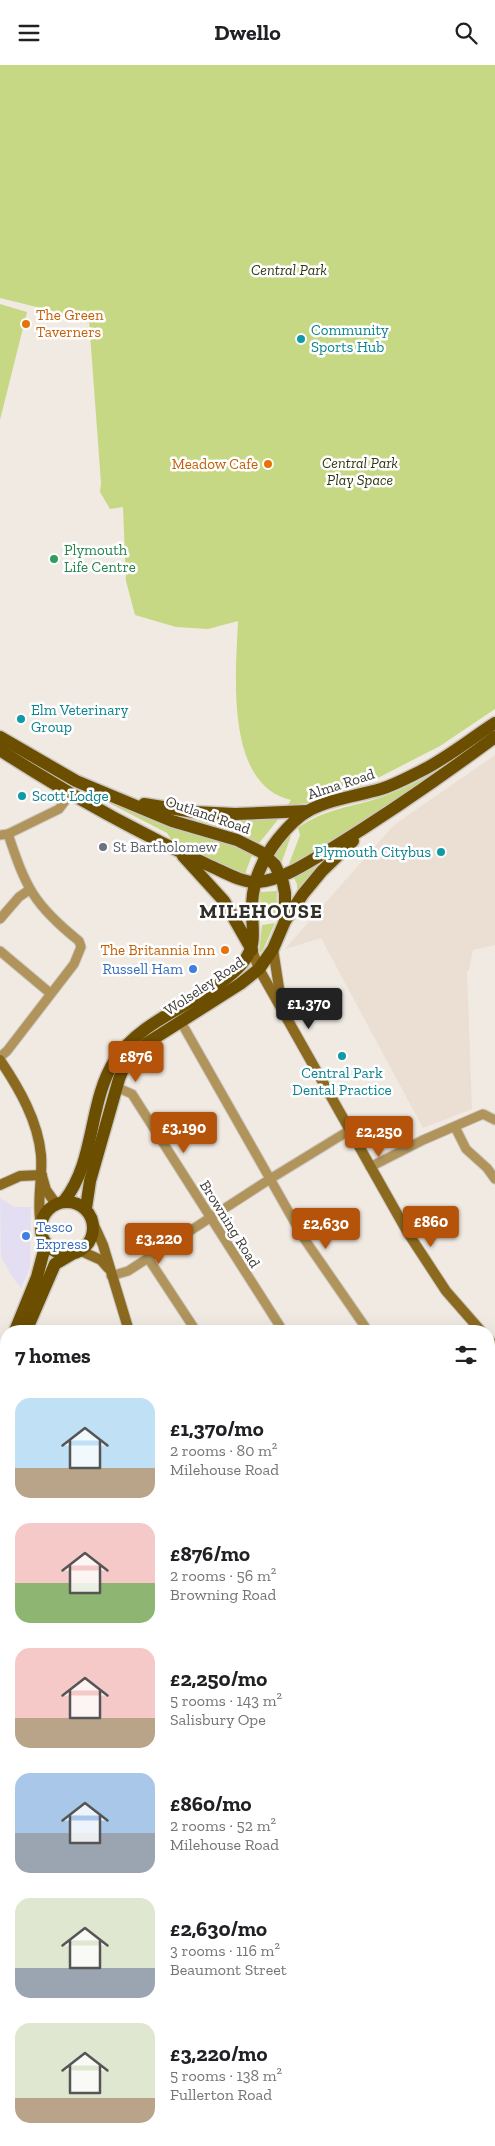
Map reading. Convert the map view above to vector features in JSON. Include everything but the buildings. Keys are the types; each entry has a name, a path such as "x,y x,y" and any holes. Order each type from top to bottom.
{"main road":[{"name":"Alma Road","path":"252,950 254,936 252,905 255,882 266,855 292,824 308,811 382,788 419,772 440,761 495,723"},
{"name":"Outland Road","path":"0,737 76,781 172,821 237,840 266,855 280,876 285,893 285,921"},
{"path":"0,750 71,793 177,850 232,876 255,882 280,876 369,826 495,737"},
{"name":"Outland Road","path":"128,802 194,812 235,814 308,811"},
{"path":"285,921 303,894 322,871 369,826"},
{"path":"177,850 224,901 252,950 259,969 427,1265 446,1291 476,1325"},
{"name":"Wolseley Road","path":"86,1208 90,1181 116,1087 124,1067 132,1055 146,1043 240,985 259,969 273,949 285,921"},
{"path":"273,949 283,1009"},
{"name":"Wolseley Road","path":"60,1202 79,1178 101,1095 114,1061 127,1045 142,1032 223,982 240,966 252,950"},
{"path":"0,1058 17,1085 32,1122 41,1154 42,1175 38,1213 42,1234 46,1243 53,1250 62,1254 76,1253 101,1260 110,1272"},
{"path":"42,1175 46,1190 60,1202"},
{"path":"0,1185 20,1176 42,1175"},
{"path":"41,1225 43,1216 49,1209 60,1202 76,1203 86,1208 94,1223 127,1325"},
{"path":"32,1325 55,1264 88,1245 92,1237 94,1223"},
{"path":"17,1325 37,1277 46,1243"}],"street":[{"path":"0,1058 74,964 81,947 79,941 42,908 29,890 4,835 58,809 71,793"},
{"path":"0,919 19,897 29,890"},
{"path":"0,951 50,993"},
{"path":"181,1022 303,1237 364,1325"},
{"name":"Browning Road","path":"116,1087 132,1094 278,1325"},
{"path":"370,1167 423,1140 484,1114 495,1120"},
{"path":"455,1127 466,1149 495,1179"},
{"path":"110,1272 128,1271 270,1179 350,1130"},
{"path":"148,1258 192,1325"}],"shaded area":[{"path":"495,755 495,945 473,950 469,970 467,971 472,1109 423,1128 321,938 285,949 394,825"},
{"path":"0,1198 14,1207 31,1207 30,1268 21,1288 1,1257"}],"green space":[{"name":"Central Park","path":"0,65 495,65 495,709 440,746 368,783 313,802 287,806 291,800 269,790 254,773 244,750 236,696 238,621 208,629 176,627 135,615 126,581 123,507 110,509 100,492 101,483 89,320 0,298"},
{"path":"0,304 27,312 0,420"},
{"path":"445,766 290,868 289,864 300,835 298,828 328,812 390,794"},
{"path":"112,802 230,844 252,855 245,874 229,869 171,839 167,833 111,804"},
{"path":"280,817 258,843 233,831 191,818"},
{"path":"289,831 292,833 281,864 272,854"},
{"path":"330,854 298,891 294,878"},
{"path":"277,891 276,918 271,918 270,913 266,912 266,919 261,920 260,892"},
{"path":"275,923 263,950 259,954 262,925"}],"place":[{"name":"The Green Taverners","path":"26,324"},
{"name":"Community Sports Hub","path":"301,339"},
{"name":"Meadow Cafe","path":"268,464"},
{"name":"Plymouth Life Centre","path":"54,559"},
{"name":"Elm Veterinary Group","path":"21,719"},
{"name":"Scott Lodge","path":"22,796"},
{"name":"St Bartholomew","path":"103,847"},
{"name":"Plymouth Citybus","path":"441,852"},
{"name":"The Britannia Inn","path":"225,950"},
{"name":"Russell Ham","path":"193,969"},
{"name":"Central Park Dental Practice","path":"342,1056"},
{"name":"Tesco Express","path":"26,1236"}],"district":[{"name":"MILEHOUSE","path":"261,911"}],"park label":[{"name":"Central Park Play Space","path":"360,472"}]}
